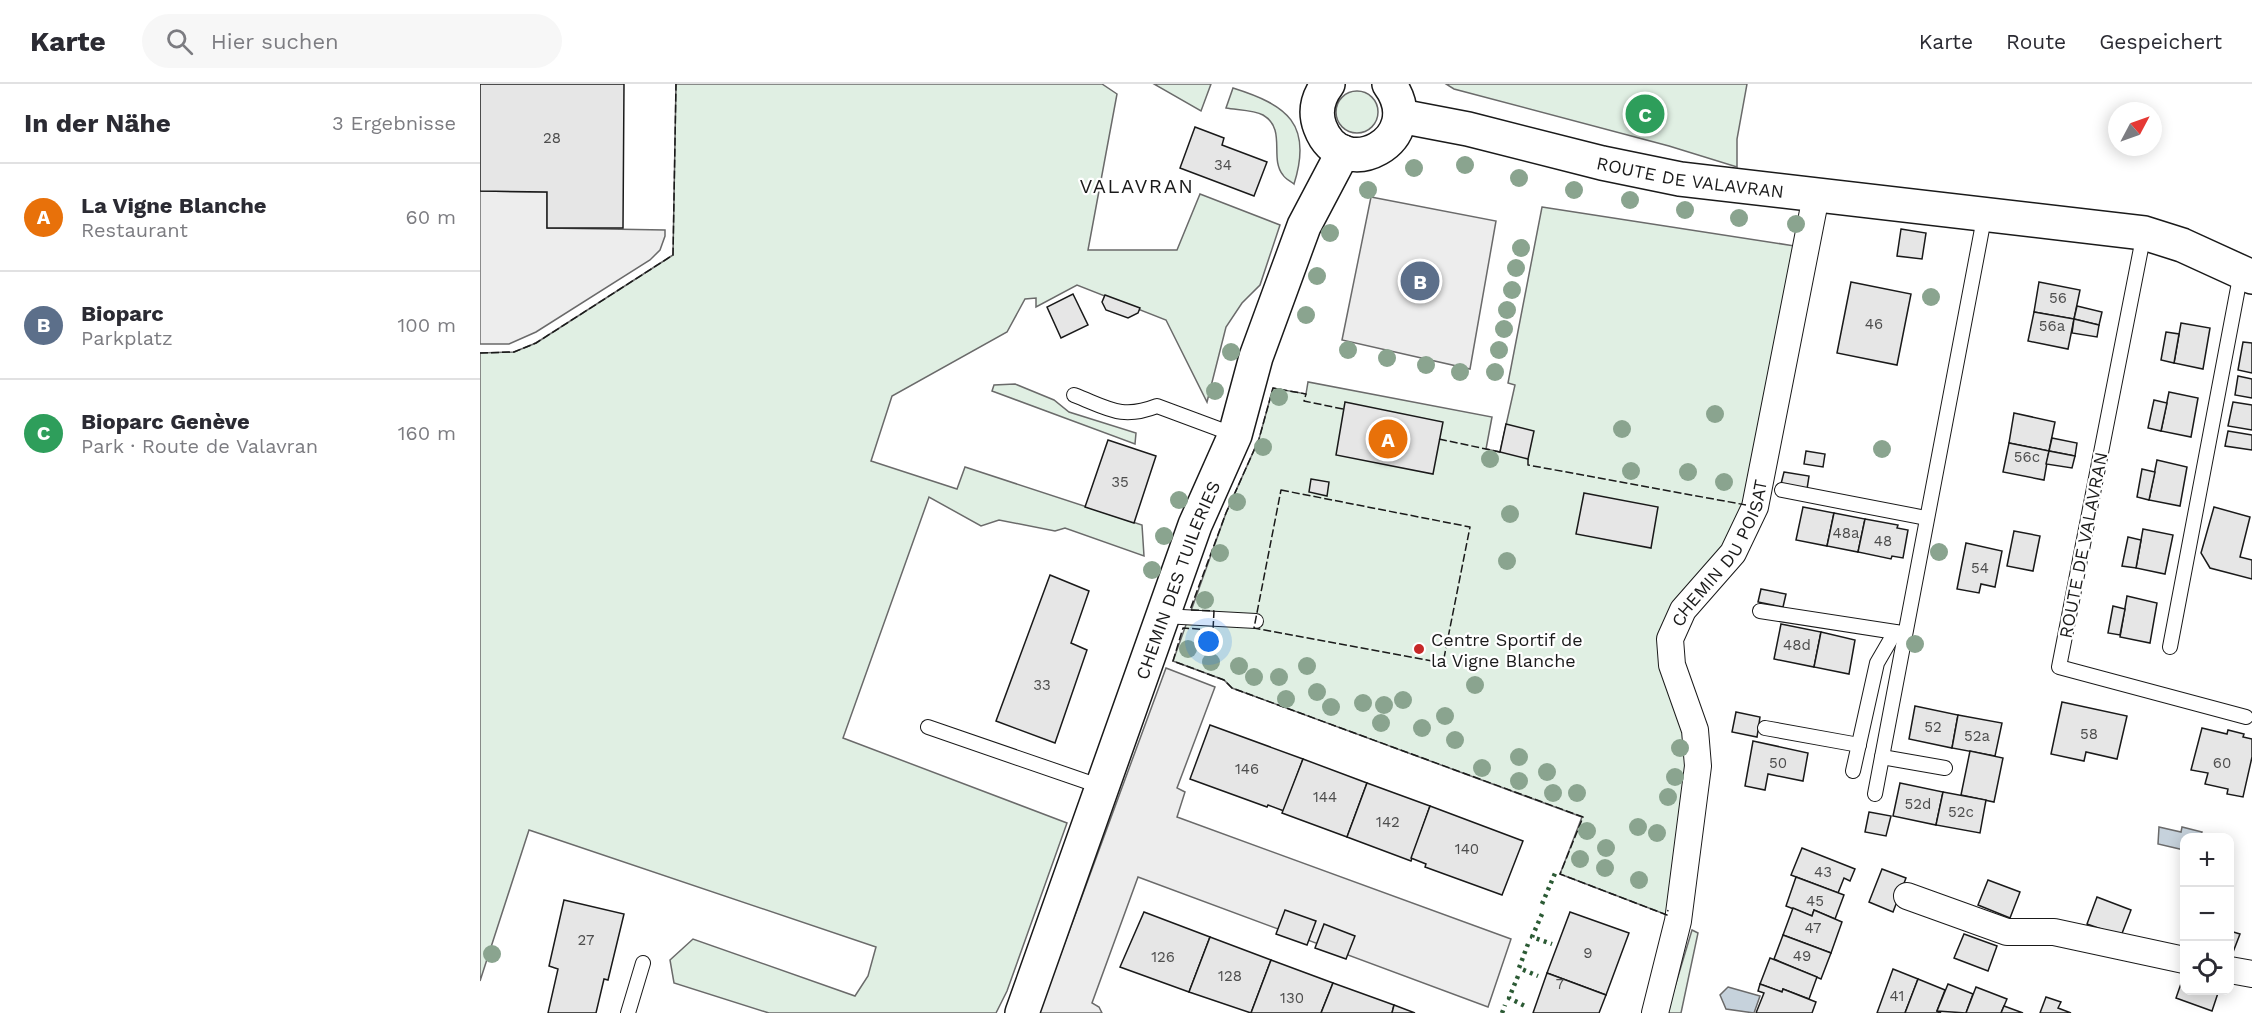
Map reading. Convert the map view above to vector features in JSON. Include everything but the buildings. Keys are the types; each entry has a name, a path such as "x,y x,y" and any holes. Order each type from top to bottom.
{"street":[{"path":"1316,87 1322,134 1343,152 1366,154 1377,151 1393,136 1400,117 1399,104 1389,84"},
{"name":"ROUTE DE VALAVRAN","path":"1400,117 1468,129 1602,163 1680,179 2144,233 2182,246 2246,274"},
{"name":"CHEMIN DES TUILERIES","path":"1022,1013 1195,525 1235,435 1256,357 1304,226 1343,152"},
{"name":"CHEMIN DU POISAT","path":"1655,1013 1678,921 1698,765 1693,722 1672,665 1670,639 1683,610 1733,553 1755,507 1816,196"},
{"path":"1907,896 2007,932 2054,932 2180,959"},
{"path":"2234,971 2252,974"}],"lane":[{"path":"1875,794 1900,633 1926,518 1985,213"},
{"name":"ROUTE DE VALAVRAN","path":"2144,233 2059,667 2246,717"},
{"name":"ROUTE DE VALAVRAN","path":"2170,647 2246,274"},
{"path":"1092,386 1081,397 1122,414 1138,414 1156,406 1235,435"},
{"path":"1782,490 1926,518"},
{"path":"1760,611 1900,633"},
{"path":"1163,616 1256,621"},
{"path":"1853,771 1877,663 1900,633"},
{"path":"928,727 1102,787"},
{"path":"1765,728 1859,745"},
{"path":"1882,757 1945,768"},
{"path":"628,1013 643,963"}],"green space":[{"path":"676,84 1102,84 1117,94 1088,250 1177,250 1200,194 1280,225 1260,285 1242,303 1226,327 1207,402 1166,320 1077,285 1036,307 1036,298 1025,299 1007,332 892,396 871,461 957,489 965,467 1142,525 1144,556 1065,528 1055,531 999,520 981,526 929,497 843,738 1067,823 1007,991 996,1013 769,1013 674,983 670,960 693,939 855,996 868,976 876,947 529,830 480,981 480,353 514,352 536,343 673,255"},
{"path":"1154,84 1211,84 1201,111"},
{"path":"1446,84 1747,84 1737,139 1737,167 1669,146 1454,89"},
{"path":"1233,88 1268,102 1291,120 1300,146 1294,184 1284,176 1279,168 1276,136 1270,121 1255,112 1226,108"},
{"path":"1357,91 1372,97 1378,112 1372,127 1357,133 1342,127 1336,112 1342,97"},
{"name":"Centre Sportif de la Vigne Blanche","path":"1542,207 1795,246 1746,505 1731,539 1678,602 1681,718 1689,759 1667,915 1560,874 1582,817 1232,688 1224,680 1173,661 1226,513 1259,439 1273,388 1306,394 1308,382 1492,417 1486,449 1500,452 1515,385 1508,383"},
{"path":"1015,384 1054,400 1069,412 1136,433 1135,444 992,391 994,385"},
{"path":"1692,930 1698,933 1681,1013 1667,1013"}],"shaded area":[{"path":"480,191 547,192 547,228 665,230 665,236 660,250 650,260 536,332 509,344 480,344"},
{"path":"1371,197 1496,221 1470,369 1342,340"},
{"path":"1166,668 1215,687 1177,788 1185,792 1177,817 1511,939 1488,1007 1138,877 1092,1003 1099,1007 1102,1013 1039,1013"},
{"path":"2159,827 2181,832 2182,827 2202,832 2180,833 2180,849 2158,844"},
{"path":"1728,987 1760,996 1754,1013 1726,1009 1720,995"}],"hedge":[{"path":"1542,904 1556,871"},
{"path":"1542,914 1532,937 1552,944"},
{"path":"1528,944 1519,968 1538,976"},
{"path":"1518,976 1509,998 1527,1007"},
{"path":"1502,1013 1505,1005"}],"fence":[{"path":"480,353 514,352 536,343 673,255 676,84"},
{"path":"1343,409 1304,401 1306,394 1273,388 1259,439 1226,513 1190,610 1214,611 1213,630 1183,628 1173,661 1224,680 1232,688 1583,817 1560,874 1667,915 1668,910"},
{"path":"1439,439 1500,452"},
{"path":"1528,459 1528,465 1746,505"},
{"path":"1281,490 1470,527 1443,663 1254,628 1281,490"}],"place":[{"name":"Bioparc Genève","path":"1645,114"},
{"name":"Bioparc","path":"1420,281"},
{"name":"La Vigne Blanche","path":"1388,439"},
{"name":"Centre Sportif de la Vigne Blanche","path":"1419,649"}],"district":[{"name":"VALAVRAN","path":"1137,186"}]}
